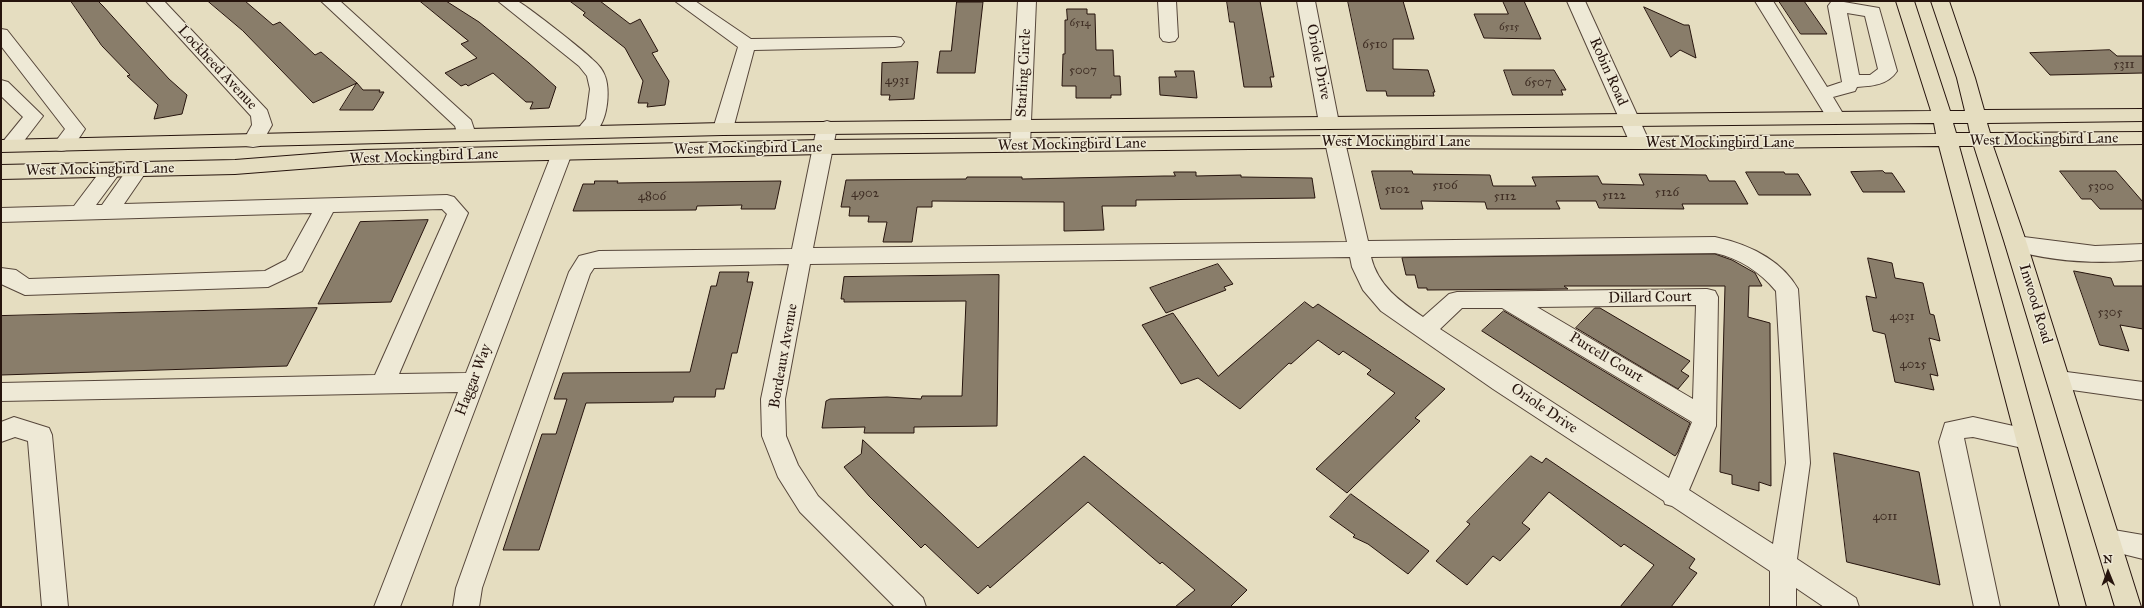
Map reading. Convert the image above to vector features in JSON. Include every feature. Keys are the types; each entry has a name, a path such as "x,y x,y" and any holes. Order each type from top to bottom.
{"main road":[{"path":"1905,1 1943,116 1948,142 2073,607"},
{"name":"Inwood Road","path":"1940,1 1966,78 1982,141 2059,380 2128,607"},
{"name":"West Mockingbird Lane","path":"6,146 141,144 723,129 825,137 1020,145 1629,120 2143,115"},
{"name":"West Mockingbird Lane","path":"1,172 235,168 364,158 562,154 1021,125 1640,143 1948,142 2143,138"},
{"path":"562,154 586,132"},
{"path":"138,169 141,144"},
{"path":"112,170 141,144"}],"street":[{"name":"Lockheed Avenue","path":"155,1 260,114 262,125 253,141"},
{"path":"330,1 464,124 466,135"},
{"path":"507,1 585,62 596,75 599,89 594,120 586,132"},
{"path":"684,1 747,45 895,42"},
{"name":"Starling Circle","path":"1020,145 1027,1"},
{"path":"1167,1 1169,37"},
{"name":"Oriole Drive","path":"1306,1 1332,133 1364,267 1371,284 1389,305 1424,330 1674,496 1783,564 1846,607"},
{"name":"Robin Road","path":"1576,1 1640,143"},
{"path":"1764,1 1836,117"},
{"path":"1,34 75,129 63,145"},
{"path":"723,129 747,45"},
{"path":"1822,94 1848,87 1850,82"},
{"path":"1,86 34,116 6,146"},
{"name":"Bordeaux Avenue","path":"825,137 803,256 773,399 774,436 787,470 809,504 913,607"},
{"name":"Haggar Way","path":"387,607 562,154"},
{"path":"108,212 138,169"},
{"path":"80,212 112,170"},
{"path":"1,215 447,202 458,213 383,384"},
{"path":"1,276 8,276 25,287 268,279 294,265 326,206"},
{"path":"2016,244 2068,253 2120,255 2143,252"},
{"path":"466,607 469,588 474,573 580,272 587,262 599,259 1359,248 1715,246 1732,248 1760,263 1775,274 1787,289 1798,463 1783,564 1783,607"},
{"name":"Dillard Court","path":"1424,330 1457,300 1707,297 1704,426 1674,496"},
{"name":"Purcell Court","path":"1507,300 1704,417"},
{"path":"2059,380 2143,391"},
{"path":"1,392 474,382"},
{"path":"1,432 14,427 40,435 55,607"},
{"path":"1987,607 1951,442 1953,430 1973,427 2027,439"},
{"path":"2108,540 2143,547"}],"building":[{"path":"71,1 98,1 103,6 169,79 187,95 182,114 154,119 158,105 127,76 130,75 102,46"},
{"path":"208,1 245,1 273,25 280,22 315,55 321,52 357,83 313,103 243,31"},
{"path":"420,1 446,1 479,22 529,63 556,87 549,108 530,109 533,102 526,102 493,73 468,86 466,84 461,86 445,73 477,58 461,44 468,41"},
{"path":"570,1 600,1 630,24 640,19 658,51 652,53 669,81 665,105 647,107 648,103 638,103 643,81 625,48 583,15 585,13"},
{"path":"1227,1 1260,1 1274,77 1270,77 1272,87 1244,87 1234,22 1230,22"},
{"path":"1348,1 1403,1 1414,39 1393,39 1393,69 1428,70 1435,92 1433,92 1434,96 1387,96 1386,91 1367,91"},
{"path":"1503,1 1524,1 1541,39 1484,38 1474,14 1508,14"},
{"path":"1779,1 1804,1 1827,34 1801,34"},
{"path":"957,2 983,2 975,73 937,73 940,51 951,51"},
{"path":"1644,7 1684,25 1689,25 1696,58 1680,50 1671,57"},
{"path":"1067,9 1087,9 1087,14 1095,14 1096,50 1113,50 1114,76 1120,76 1121,95 1111,95 1111,98 1076,98 1076,86 1062,86 1063,54 1065,54 1065,20 1067,20"},
{"path":"2110,50 2117,56 2143,56 2143,73 2050,75 2030,53"},
{"path":"918,62 914,99 889,100 890,95 881,95 882,63"},
{"path":"1504,70 1554,70 1566,90 1561,90 1563,95 1513,95"},
{"path":"1175,71 1194,71 1197,98 1160,95 1159,77 1176,77"},
{"path":"357,83 363,90 380,90 379,92 384,92 373,110 340,110"},
{"path":"1372,171 1412,171 1413,174 1490,175 1493,186 1536,186 1532,177 1598,176 1602,184 1644,185 1639,174 1706,175 1709,181 1735,181 1748,204 1682,204 1684,209 1599,208 1596,201 1556,201 1560,209 1487,209 1485,202 1421,201 1423,209 1381,209"},
{"path":"1883,171 1885,173 1892,173 1905,192 1863,192 1851,172"},
{"path":"2060,171 2116,171 2143,202 2143,209 2100,209 2091,199 2082,199"},
{"path":"1174,172 1196,172 1196,176 1241,175 1241,177 1312,178 1315,198 1136,200 1136,206 1102,206 1104,230 1064,231 1064,202 932,201 932,207 917,207 912,242 883,242 887,222 868,222 869,216 849,216 850,207 841,207 846,180 966,179 967,177 1022,177 1022,179 1175,176"},
{"path":"1746,172 1784,172 1785,174 1798,174 1811,195 1759,195"},
{"path":"595,181 618,181 617,183 781,181 775,209 741,209 742,205 697,206 696,210 573,211 583,184 594,184"},
{"path":"428,220 391,302 318,304 360,222"},
{"path":"1715,254 1732,260 1755,273 1762,286 1749,286 1748,317 1770,323 1771,486 1759,482 1759,491 1732,484 1732,475 1720,472 1725,286 1564,286 1568,289 1427,290 1427,288 1418,288 1415,275 1406,275 1402,258"},
{"path":"1868,258 1892,263 1895,278 1923,283 1930,314 1934,315 1940,341 1929,338 1938,376 1930,374 1934,390 1895,382 1885,334 1873,331 1866,296 1876,298"},
{"path":"1218,264 1233,284 1224,287 1226,290 1166,313 1150,288"},
{"path":"2074,271 2111,278 2114,286 2143,286 2143,329 2120,325 2129,351 2100,345"},
{"path":"720,272 749,272 747,282 753,282 737,353 732,353 724,389 716,389 715,397 674,397 673,402 586,403 539,550 503,550 542,434 556,434 567,399 554,399 563,373 690,372 711,286 716,286"},
{"path":"999,275 997,426 914,427 914,433 864,433 865,427 822,428 826,401 830,399 887,397 921,399 922,396 962,396 966,301 844,302 844,299 841,299 844,277"},
{"path":"1305,302 1313,308 1318,304 1445,389 1415,418 1420,421 1347,493 1316,469 1395,393 1367,374 1371,370 1343,351 1339,355 1318,340 1291,364 1289,363 1240,409 1198,378 1181,384 1142,325 1173,313 1218,376"},
{"path":"317,308 287,366 1,375 1,316"},
{"path":"1595,308 1600,308 1690,361 1681,371 1689,376 1678,389 1576,328"},
{"path":"1504,311 1690,423 1675,456 1482,331"},
{"path":"863,440 978,548 1084,456 1247,590 1230,607 1175,607 1195,590 1162,562 1160,564 1088,502 990,588 988,585 978,594 925,544 921,548 869,496 844,467 861,454"},
{"path":"1834,453 1919,472 1940,585 1847,562"},
{"path":"1531,456 1542,463 1546,458 1695,559 1689,568 1697,573 1671,607 1620,607 1654,565 1624,544 1621,547 1549,492 1522,523 1530,529 1500,561 1493,556 1467,585 1436,561 1470,524 1467,522"},
{"path":"1351,494 1429,551 1408,574 1368,544 1353,537 1355,535 1330,517"}]}
